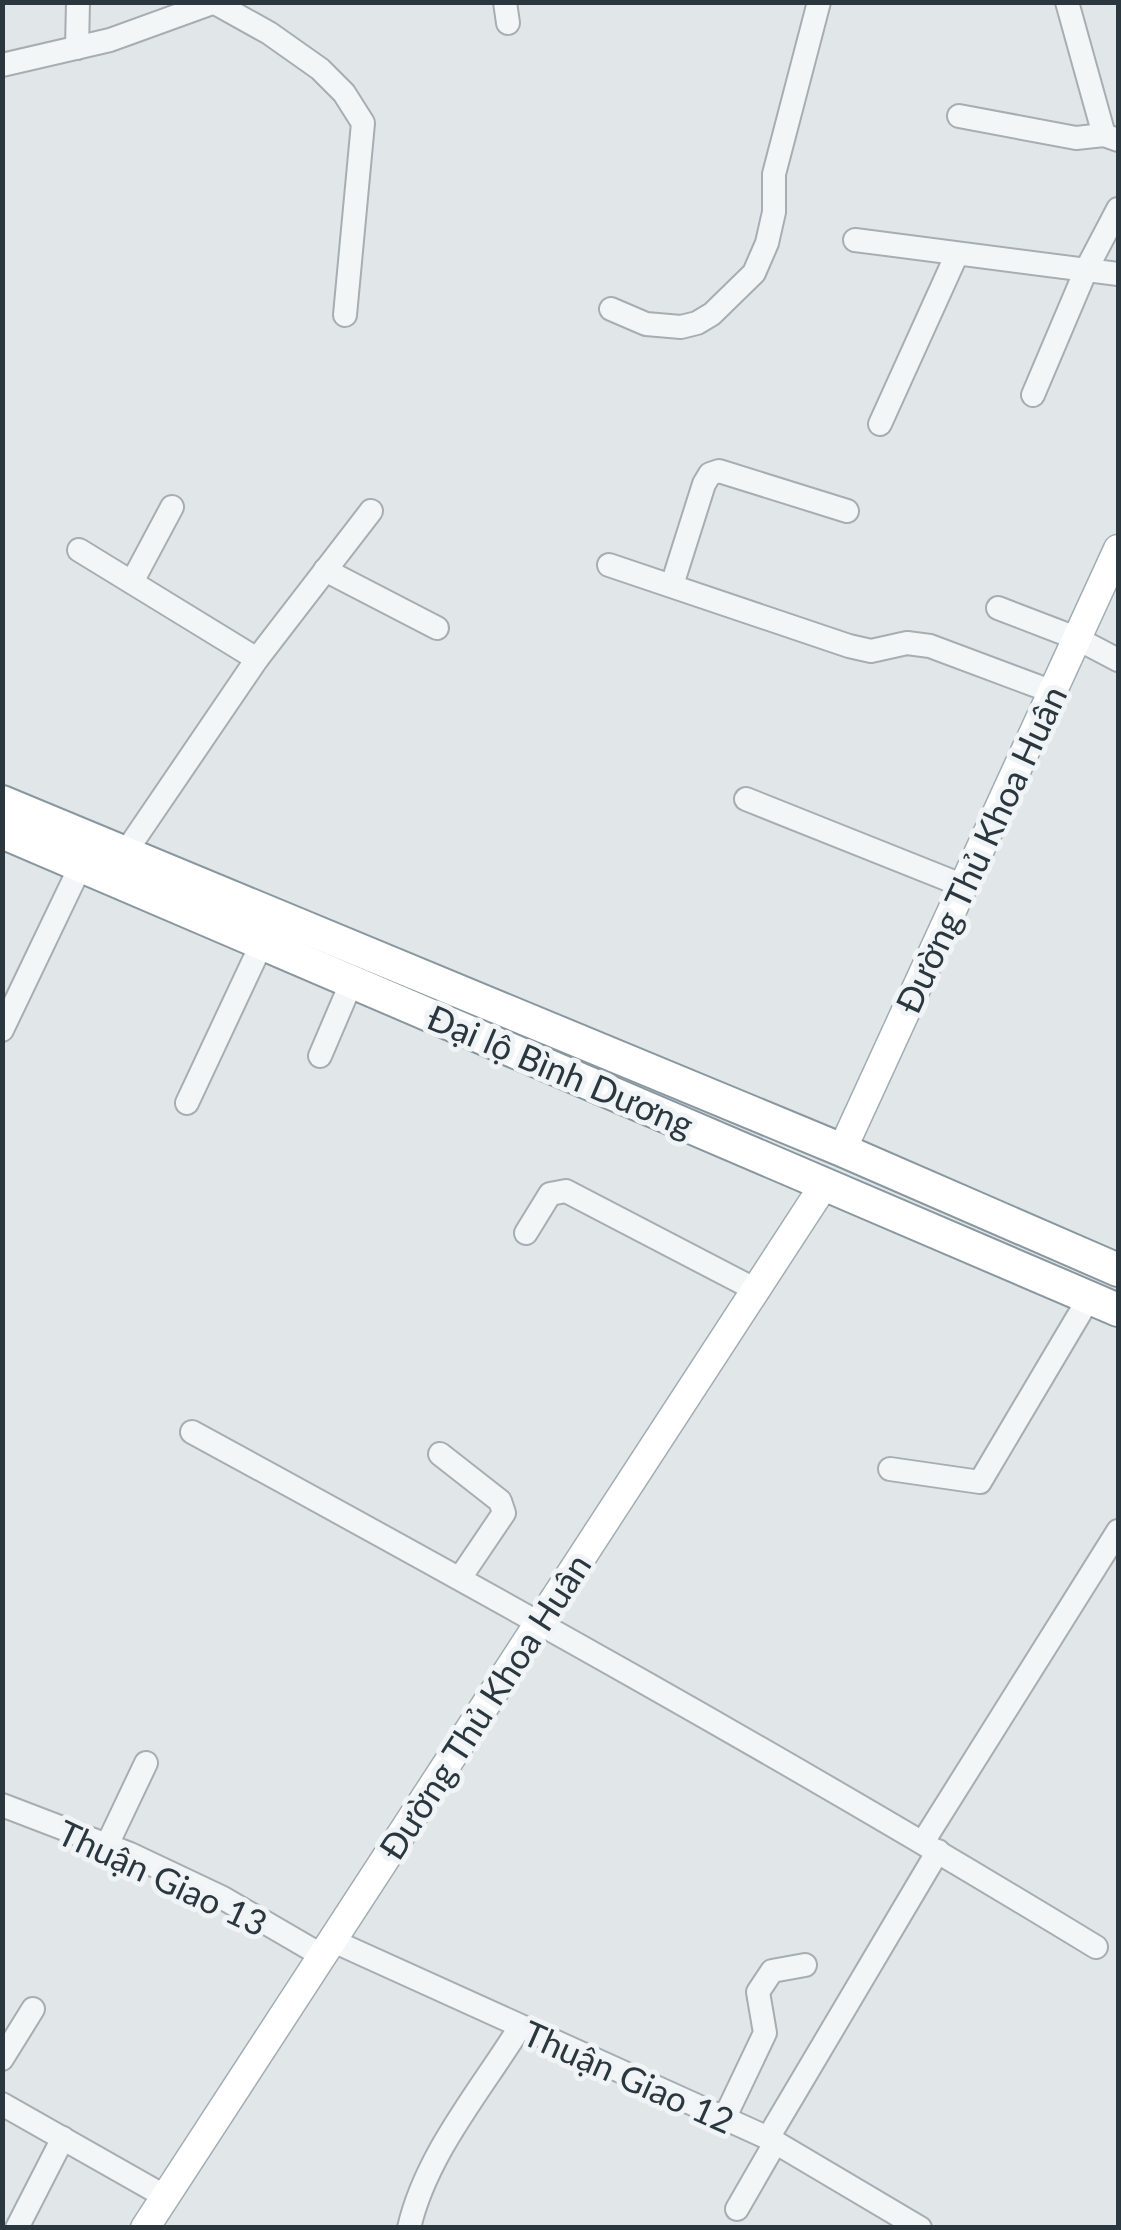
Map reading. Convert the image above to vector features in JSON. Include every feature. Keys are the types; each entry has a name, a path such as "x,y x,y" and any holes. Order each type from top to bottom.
{"highway":[{"name":"Đại lộ Bình Dương","path":"2,802 842,1150 1118,1270"},
{"name":"Đại lộ Bình Dương","path":"2,832 1104,1304"},
{"path":"824,1185 842,1150"}],"main road":[{"name":"Đường Thủ Khoa Huân","path":"842,1150 1118,549"},
{"name":"Đường Thủ Khoa Huân","path":"145,2228 824,1185"}],"street":[{"path":"77,48 78,2"},
{"path":"611,309 646,324 681,327 697,323 712,314 754,273 767,243 774,212 774,174 819,2"},
{"path":"959,116 1076,138 1111,138 1067,2"},
{"path":"2,66 77,48 158,12 215,3 320,68 344,92 363,122 344,315"},
{"path":"1033,395 1086,270 1118,209"},
{"path":"856,240 1118,274"},
{"path":"880,424 957,254"},
{"path":"672,585 710,474 718,472 847,512"},
{"path":"132,582 172,507"},
{"path":"125,853 257,659 371,511"},
{"path":"80,550 257,659"},
{"path":"608,564 849,646 871,651 907,643 930,646 1053,692"},
{"path":"325,570 436,628"},
{"path":"998,608 1076,638 1118,660"},
{"path":"746,798 964,886"},
{"path":"2,1030 81,864"},
{"path":"187,1102 262,942"},
{"path":"320,1056 352,981"},
{"path":"526,1234 550,1194 566,1191 758,1291"},
{"path":"890,1469 980,1482 1104,1304"},
{"path":"192,1432 539,1620 1096,1947"},
{"path":"440,1454 500,1501 504,1513 460,1578"},
{"path":"737,2209 930,1847 1118,1531"},
{"path":"107,1845 146,1764"},
{"name":"Thuận Giao 13","path":"2,1805 107,1845 326,1948"},
{"name":"Thuận Giao 12","path":"326,1948 520,2027 772,2141 920,2228"},
{"path":"724,2119 765,2033 758,1992 772,1971 805,1965"},
{"path":"2,2060 33,2009"},
{"path":"410,2228 416,2198 441,2150 520,2027"},
{"path":"2,2104 166,2197"},
{"path":"18,2228 63,2138"}]}
